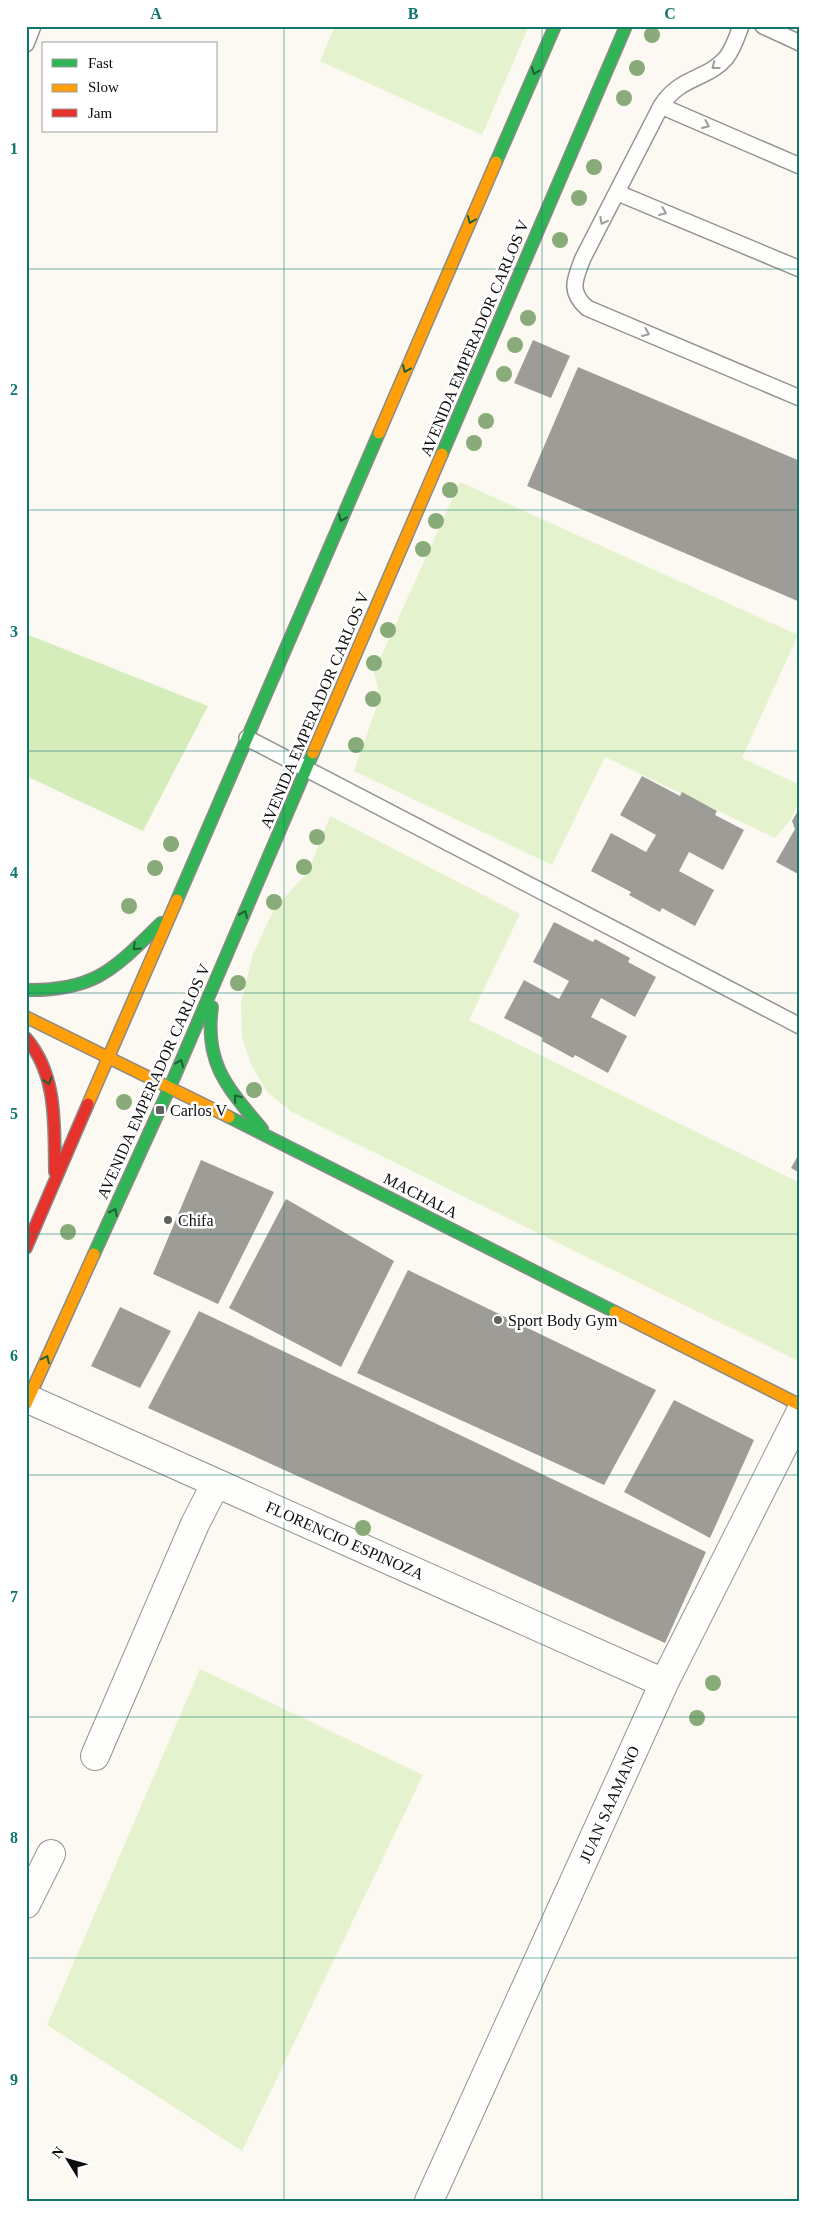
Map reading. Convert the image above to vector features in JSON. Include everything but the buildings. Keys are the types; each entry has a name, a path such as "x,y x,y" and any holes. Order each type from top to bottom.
{"main road":[{"path":"26,1248 555,26"},
{"name":"AVENIDA EMPERADOR CARLOS V","path":"27,1400 170,1088 626,26"},
{"path":"26,990 65,990 85,985 103,976 120,963 171,913"},
{"path":"218,975 208,1024 214,1063 226,1085 268,1136"},
{"name":"MACHALA","path":"26,1017 268,1136 800,1405"},
{"path":"26,1038 32,1043 43,1062 52,1092 56,1180"}],"street":[{"name":"FLORENCIO ESPINOZA","path":"27,1400 664,1683"},
{"name":"JUAN SAAMANO","path":"429,2201 664,1683 800,1413"},
{"path":"94,1756 195,1524 216,1483"},
{"path":"26,1904 50,1854"}],"lane":[{"path":"26,44 33,26"},
{"path":"742,26 731,50 722,62 711,70 677,87 661,106 583,258 575,278 574,290 578,301 587,308 800,398"},
{"path":"763,26 797,36"},
{"path":"661,106 800,166"},
{"path":"618,193 800,269"},
{"path":"247,738 800,1026"}],"green space":[{"path":"335,26 529,26 482,135 320,61"},
{"path":"460,482 798,635 742,758 800,785 800,794 794,814 775,838 605,757 552,865 354,771 380,697 374,672"},
{"path":"26,634 208,706 143,831 26,776"},
{"path":"330,816 520,914 469,1020 800,1183 800,1362 292,1112 267,1092 252,1066 242,1038 241,1003 253,954 274,909 308,872"},
{"path":"200,1669 423,1775 242,2151 47,2025"}],"traffic: fast":[{"path":"496,162 555,26"},
{"path":"442,454 626,26"},
{"path":"177,900 379,433"},
{"path":"94,1254 170,1087 313,753"},
{"path":"26,990 70,986 102,974 130,953 161,923"},
{"path":"212,1007 210,1027 215,1060 229,1087 262,1129"},
{"path":"229,1117 615,1312"}],"traffic: slow":[{"path":"379,433 496,162"},
{"path":"313,753 442,454"},
{"path":"88,1104 177,900"},
{"path":"26,1017 229,1117"},
{"path":"26,1404 94,1254"},
{"path":"615,1312 800,1405"}],"traffic: jam":[{"path":"26,1038 44,1068 49,1085 54,1119 55,1172"},
{"path":"26,1248 88,1104"}],"place":[{"name":"Carlos V","path":"160,1110"},
{"name":"Chifa","path":"168,1220"},
{"name":"Sport Body Gym","path":"498,1320"}]}
